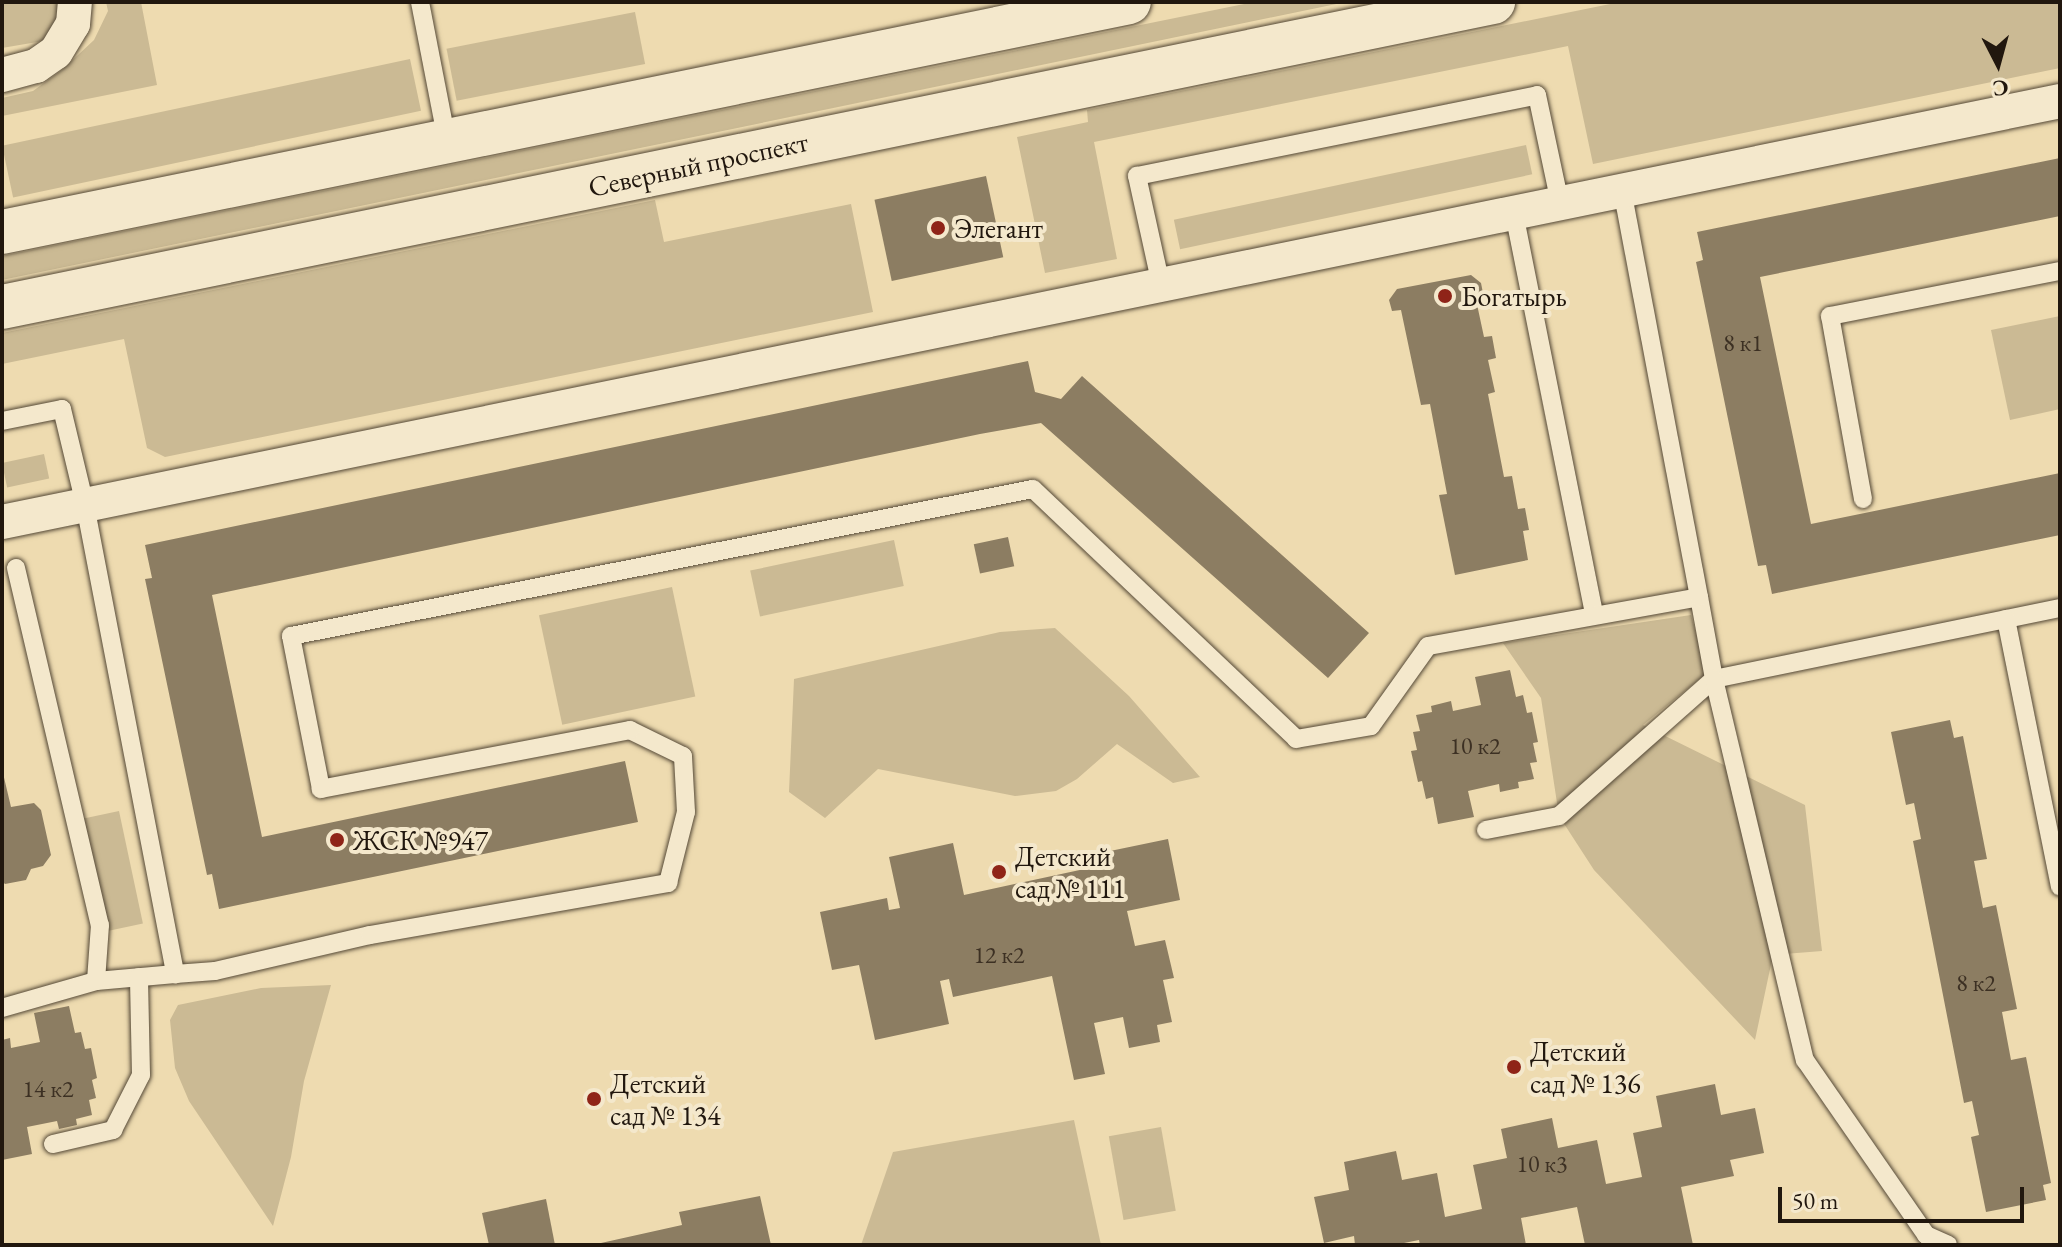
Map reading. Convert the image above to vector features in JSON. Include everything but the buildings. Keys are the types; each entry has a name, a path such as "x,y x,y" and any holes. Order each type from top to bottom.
{"main road":[{"path":"2,232 1129,2"},
{"name":"Северный проспект","path":"2,307 1393,12 1493,2"}],"street":[{"path":"2,75 36,66 56,52 73,24 75,2"},
{"path":"2,522 2060,101"}],"lane":[{"path":"420,2 447,141"},
{"path":"1161,285 1137,176 1537,95 1560,203"},
{"path":"1622,191 1714,679 1805,1060 1919,1240 1948,1245"},
{"path":"1514,213 1594,615"},
{"path":"1863,499 1830,316 2060,271"},
{"path":"2,421 62,409 85,505 175,974"},
{"path":"2,1008 96,981 215,971 370,935 668,883 686,812 683,756 630,730 321,789 291,636 1033,489 1296,739 1371,726 1428,646 1699,597"},
{"path":"16,568 100,925 96,981"},
{"path":"1486,830 1559,816 1714,679 2060,608"},
{"path":"2006,619 2060,887"},
{"path":"53,1144 113,1130 141,1075 139,977"}],"shaded area":[{"path":"2,2 61,2 57,27 43,41 2,48"},
{"path":"106,2 141,2 157,85 2,116 2,98 33,91 62,70 94,40 108,11"},
{"path":"1254,2 1346,2 2,280 2,256"},
{"path":"1620,2 2060,2 2060,68 1593,164 1568,46 1094,142 1117,259 1045,273 1017,137 1088,122 1087,110"},
{"path":"635,12 645,64 457,101 447,49"},
{"path":"410,59 421,111 13,198 2,146"},
{"path":"1526,145 1532,174 1180,249 1174,220"},
{"path":"655,200 664,242 851,204 873,312 165,457 147,448 124,339 2,364 2,333"},
{"path":"2060,316 2060,409 2010,420 1991,330"},
{"path":"44,454 49,478 7,487 2,463"},
{"path":"894,540 904,586 760,617 750,571"},
{"path":"672,587 695,697 562,725 539,615"},
{"path":"1691,615 1707,673 1643,725 1805,805 1822,951 1773,955 1755,1040 1594,870 1559,816 1541,698 1503,643"},
{"path":"1055,628 1129,696 1200,777 1173,783 1117,744 1077,779 1056,791 1015,796 878,769 825,818 789,792 794,679 1000,632"},
{"path":"119,811 143,923 108,931 84,818"},
{"path":"331,985 304,1081 291,1157 273,1226 189,1101 175,1068 170,1020 178,1005 261,988"},
{"path":"1074,1120 1101,1245 861,1245 893,1152"},
{"path":"1161,1127 1176,1211 1124,1220 1109,1136"}],"place":[{"name":"Элегант","path":"938,228"},
{"name":"Богатырь","path":"1445,296"},
{"name":"ЖСК №947","path":"337,840"},
{"name":"Детский сад № 111","path":"999,872"},
{"name":"Детский сад № 136","path":"1514,1067"},
{"name":"Детский сад № 134","path":"594,1099"}]}
